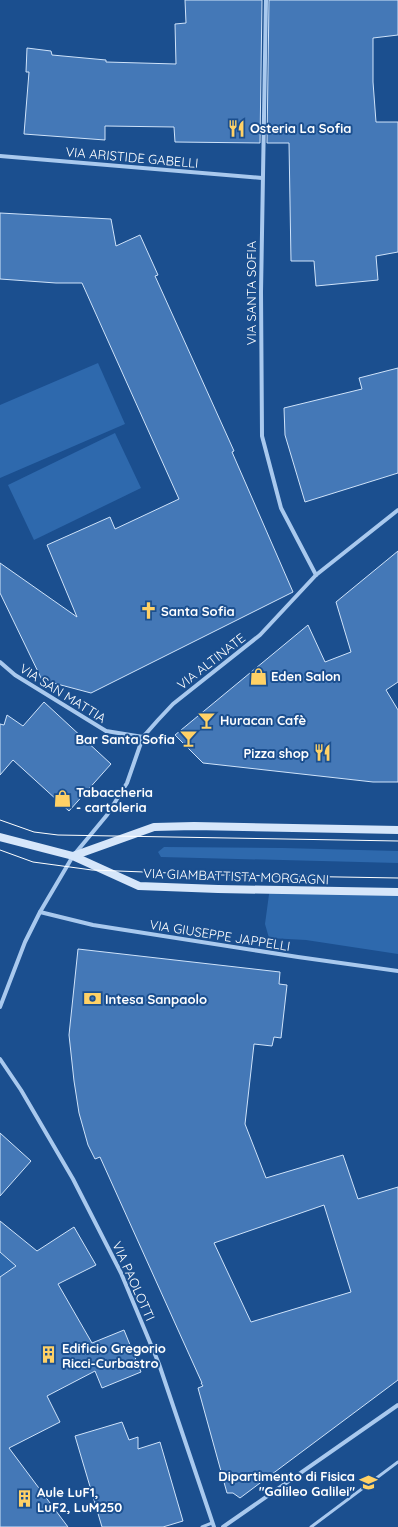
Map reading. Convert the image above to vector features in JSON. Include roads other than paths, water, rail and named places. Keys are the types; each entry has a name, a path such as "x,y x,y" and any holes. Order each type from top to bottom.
{"street":[{"name":"VIA SANTA SOFIA","path":"266,0 260,292 262,436 281,508 316,575"},
{"name":"VIA ARISTIDE GABELLI","path":"0,156 262,178"},
{"name":"VIA ALTINATE","path":"0,1007 25,942 40,912 73,856 107,815 127,783 143,737 173,704 260,635 316,575 398,510"},
{"name":"VIA SAN MATTIA","path":"0,662 15,675 106,731 143,737"},
{"path":"73,856 154,827 194,826 398,830"},
{"name":"VIA GIAMBATTISTA MORGAGNI","path":"0,837 73,856 138,886 398,892"},
{"name":"VIA GIUSEPPE JAPPELLI","path":"40,912 93,925 398,971"},
{"name":"VIA PAOLOTTI","path":"0,1059 21,1090 73,1179 122,1273 159,1364 213,1525"},
{"path":"223,1527 398,1405"}],"lane":[{"path":"311,1527 398,1462"},
{"path":"202,1527 213,1525"}],"tram line":[{"path":"0,820 34,832 58,835 398,841"},
{"path":"0,850 33,862 92,870 223,875 398,878"}],"place":[{"name":"Osteria La Sofia","path":"237,128"},
{"name":"Santa Sofia","path":"148,611"},
{"name":"Eden Salon","path":"258,676"},
{"name":"Huracan Cafè","path":"207,720"},
{"name":"Bar Santa Sofia","path":"188,739"},
{"name":"Pizza shop","path":"322,753"},
{"name":"Tabaccheria - cartoleria","path":"63,799"},
{"name":"Intesa Sanpaolo","path":"92,999"},
{"name":"Edificio Gregorio Ricci-Curbastro","path":"49,1355"},
{"name":"Dipartimento di Fisica \"Galileo Galilei\"","path":"368,1483"},
{"name":"Aule LuF1, LuF2, LuM250","path":"24,1499"}]}
